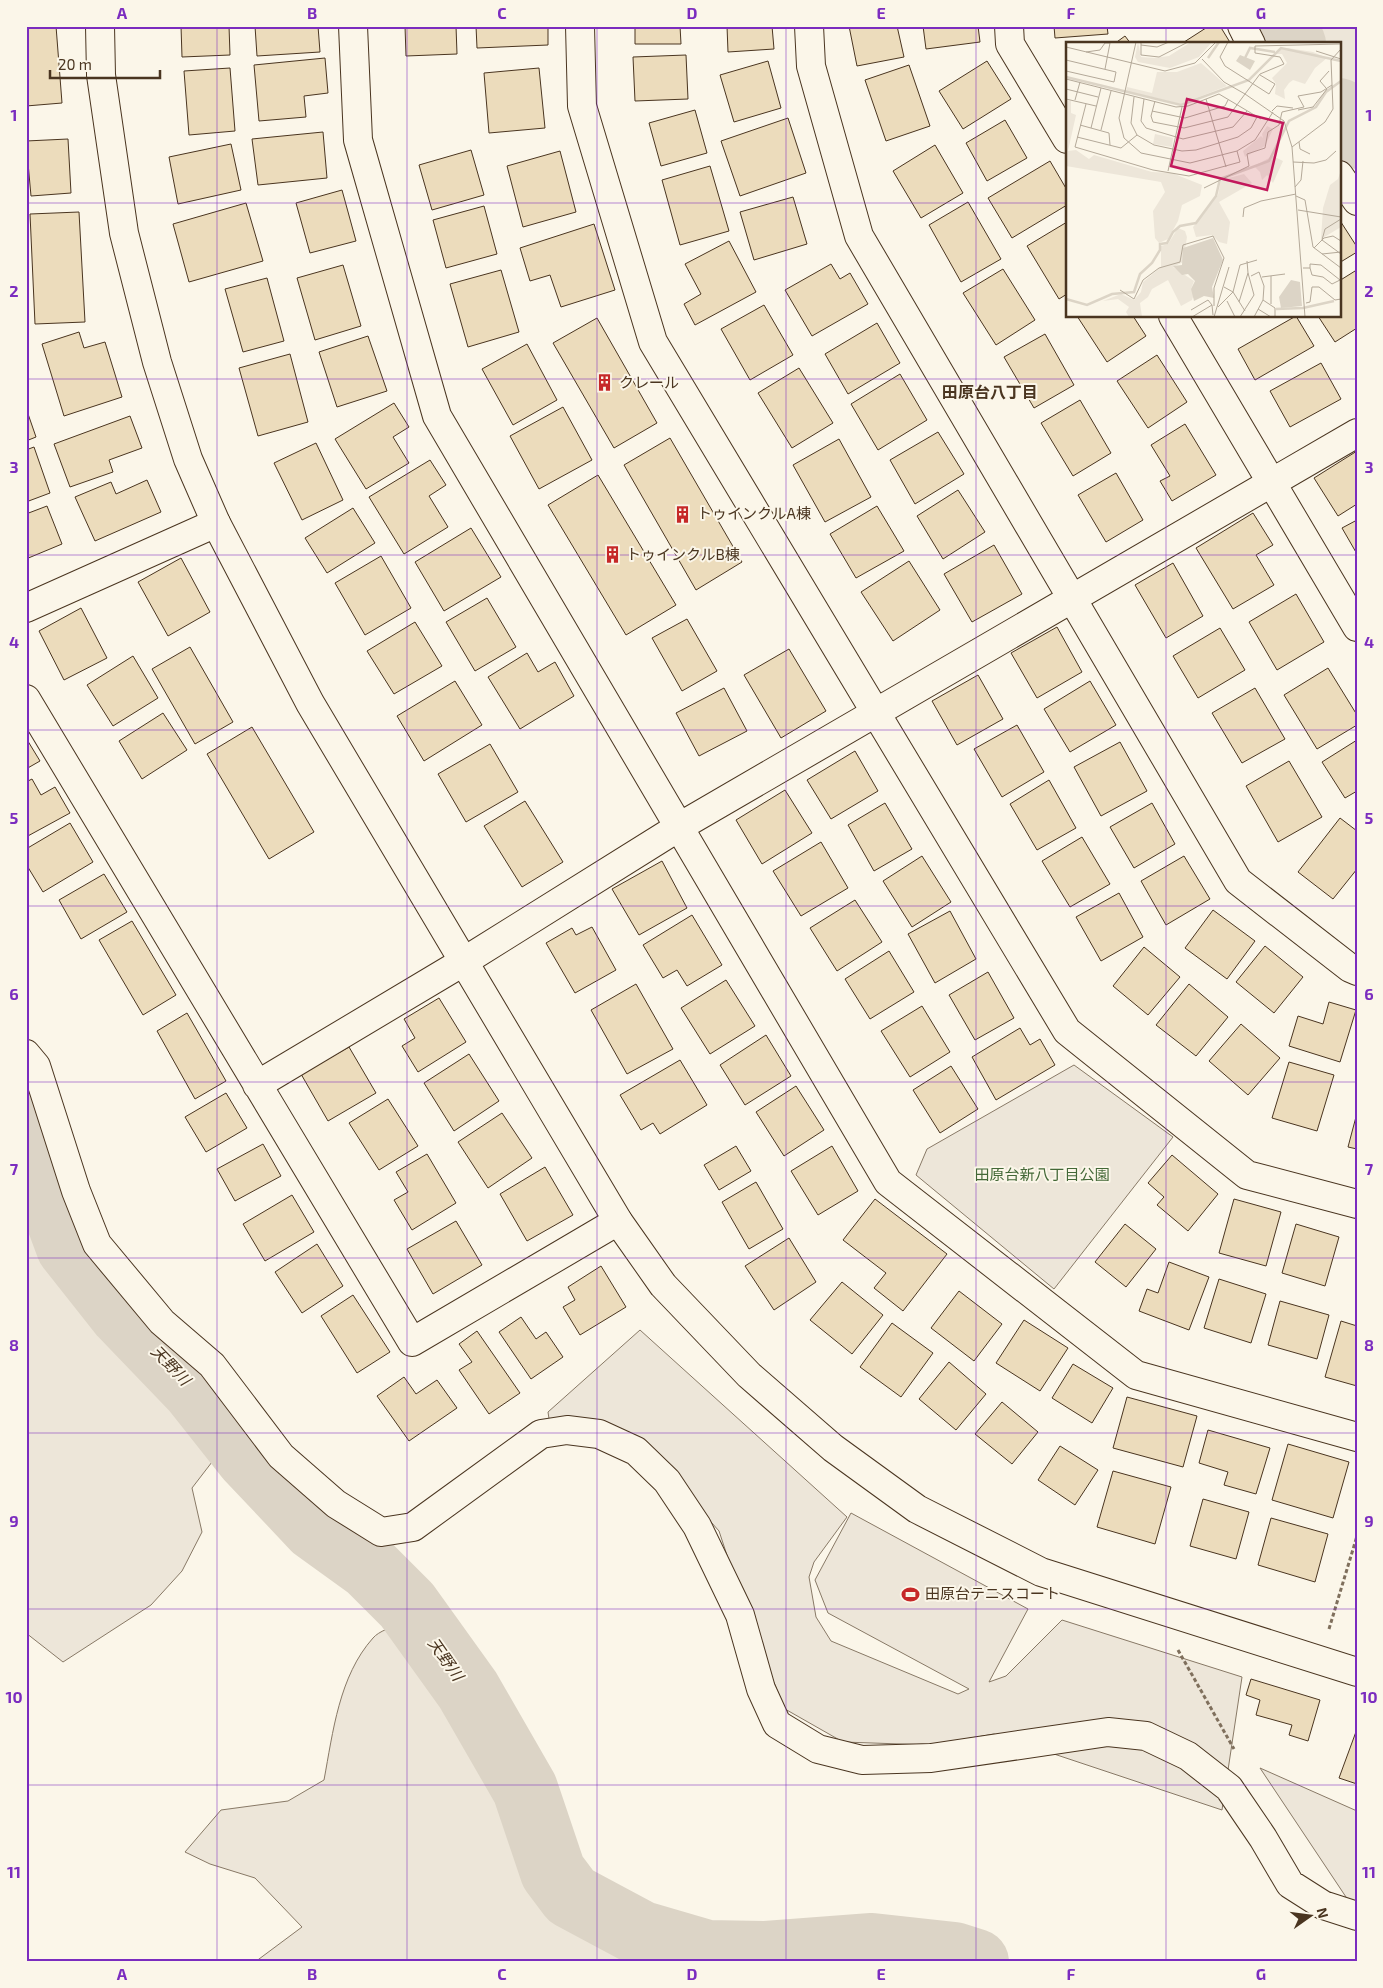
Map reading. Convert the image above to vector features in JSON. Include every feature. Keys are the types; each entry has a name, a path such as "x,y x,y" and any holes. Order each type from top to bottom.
{"street":[{"path":"100,26 101,75 124,233 157,362 188,459 216,523 310,703 618,1221 663,1285 750,1375 833,1448 917,1509 1041,1572 1357,1672"},
{"path":"353,26 358,140 437,416 888,1182 1136,1375 1357,1437"},
{"path":"580,26 582,106 654,342 1067,1031 1247,1175 1357,1204"},
{"path":"809,26 811,66 859,236 1238,881 1350,968 1357,970"},
{"path":"1009,26 1010,44 1066,137"},
{"path":"1242,26 1250,42"},
{"path":"1340,176 1357,200"},
{"path":"1174,318 1357,627"},
{"path":"257,1085 464,962 678,827 878,713 1071,598 1357,433"},
{"path":"26,608 216,523"},
{"path":"26,699 412,1342 618,1221"},
{"path":"26,1054 36,1066 76,1191 98,1244 162,1322 212,1365 281,1456 336,1504 381,1532 413,1527 541,1434 568,1430 599,1434 636,1452 667,1481 697,1526 740,1615 761,1689 777,1724 818,1749 862,1760 931,1758 1108,1732 1146,1736 1188,1756 1229,1788 1263,1838 1290,1884 1323,1905 1357,1916"}],"path":[{"path":"1336,1606 1357,1536"}],"green space":[{"path":"1304,26 1357,26 1357,109 1340,84 1340,42 1312,42"},
{"name":"田原台新八丁目公園","path":"1074,1065 1173,1137 1054,1289 916,1175 927,1149"},
{"path":"26,1164 64,1266 94,1294 136,1355 185,1403 212,1462 192,1488 202,1532 182,1571 151,1605 63,1662 26,1633"},
{"path":"640,1330 847,1517 814,1562 809,1577 816,1617 831,1641 958,1694 969,1689 828,1613 815,1580 851,1513 1028,1609 989,1682 1006,1676 1062,1620 1242,1677 1222,1810 994,1734 931,1745 843,1742 785,1709 750,1625 719,1531 642,1444 551,1432 548,1412"},
{"path":"401,1624 462,1639 510,1710 537,1772 559,1835 586,1891 698,1940 699,1962 255,1962 302,1927 255,1878 210,1864 185,1852 221,1810 288,1801 324,1780 334,1724 352,1669 373,1638"},
{"path":"1260,1768 1357,1811 1357,1907 1352,1906"}],"building":[{"path":"26,26 56,26 62,103 26,106"},
{"path":"181,26 229,26 230,55 182,57"},
{"path":"255,26 318,26 320,52 257,56"},
{"path":"405,26 456,26 457,54 406,56"},
{"path":"476,26 548,26 548,45 477,48"},
{"path":"635,26 680,26 681,44 635,44"},
{"path":"727,26 772,26 774,49 728,52"},
{"path":"849,26 897,26 904,57 857,66"},
{"path":"923,26 978,26 980,42 926,49"},
{"path":"1054,26 1107,26 1108,34 1055,38"},
{"path":"1209,26 1220,26 1230,42 1184,42"},
{"path":"1125,36 1130,42 1117,42"},
{"path":"686,55 688,99 635,101 633,57"},
{"path":"325,58 328,93 304,96 306,117 259,121 254,65"},
{"path":"768,61 781,108 734,122 720,75"},
{"path":"987,61 1011,99 963,129 939,91"},
{"path":"909,65 930,126 886,141 865,80"},
{"path":"230,68 235,131 189,135 184,71"},
{"path":"539,68 545,128 489,133 484,73"},
{"path":"695,110 707,153 661,166 649,123"},
{"path":"788,118 806,173 740,196 721,141"},
{"path":"1005,120 1027,158 987,181 966,143"},
{"path":"323,132 327,178 258,185 252,139"},
{"path":"68,139 71,193 31,196 26,141"},
{"path":"231,144 241,190 178,204 169,157"},
{"path":"935,145 963,193 921,218 893,171"},
{"path":"471,150 484,195 432,210 419,165"},
{"path":"560,151 576,212 523,227 507,166"},
{"path":"1050,161 1066,188 1066,206 1012,238 988,198"},
{"path":"710,166 729,231 680,245 662,180"},
{"path":"342,190 356,241 310,253 296,203"},
{"path":"793,197 807,244 754,260 740,212"},
{"path":"968,202 1001,259 961,282 929,225"},
{"path":"246,203 263,261 189,282 173,224"},
{"path":"484,206 497,254 446,268 433,220"},
{"path":"79,212 85,322 35,324 30,214"},
{"path":"1340,221 1357,247 1357,252 1340,262"},
{"path":"1066,223 1066,295 1059,299 1027,246"},
{"path":"594,224 615,290 561,307 550,275 530,281 520,248"},
{"path":"729,241 756,292 695,325 684,304 701,294 685,264"},
{"path":"831,264 840,279 850,273 868,304 812,336 785,290"},
{"path":"343,265 361,326 315,340 297,278"},
{"path":"1003,269 1035,320 996,345 963,293"},
{"path":"501,270 519,332 468,347 450,284"},
{"path":"1355,271 1357,274 1357,328 1335,342 1319,318 1340,318 1340,280"},
{"path":"267,278 284,341 243,352 225,289"},
{"path":"764,305 793,355 750,380 721,329"},
{"name":"クレール","path":"597,318 657,423 614,448 553,343"},
{"path":"1078,318 1134,318 1146,336 1107,362"},
{"path":"1292,318 1297,318 1314,346 1255,380 1238,349"},
{"path":"877,323 900,363 848,394 825,354"},
{"path":"79,332 84,348 105,342 122,397 64,416 42,344"},
{"path":"1045,334 1074,385 1034,408 1004,357"},
{"path":"368,336 387,391 337,407 319,352"},
{"path":"527,344 557,400 513,425 482,369"},
{"path":"290,354 308,422 258,436 239,368"},
{"path":"1157,355 1187,402 1148,428 1117,381"},
{"path":"1321,363 1341,399 1290,427 1270,391"},
{"path":"799,368 833,423 792,448 758,393"},
{"path":"900,374 927,420 878,450 851,404"},
{"path":"1080,400 1111,453 1073,476 1041,423"},
{"path":"394,403 409,427 393,437 409,463 366,489 335,439"},
{"path":"563,407 592,460 539,489 510,436"},
{"path":"26,408 36,437 26,441"},
{"path":"130,416 142,448 109,460 113,472 70,487 54,444"},
{"path":"1185,424 1216,475 1172,501 1160,481 1170,476 1151,445"},
{"path":"938,432 964,474 915,504 890,460"},
{"name":"トゥインクルA棟","path":"670,438 742,562 696,590 624,465"},
{"path":"839,439 871,497 825,522 793,465"},
{"path":"316,443 343,500 302,520 274,463"},
{"path":"34,447 50,493 26,502 26,450"},
{"path":"1357,451 1357,504 1338,516 1314,478"},
{"path":"430,460 446,485 429,496 448,527 404,554 369,497"},
{"path":"1116,473 1143,520 1106,542 1078,495"},
{"name":"トゥインクルB棟","path":"598,475 676,605 626,635 548,505"},
{"path":"147,480 161,512 95,541 75,497 111,482 116,494"},
{"path":"958,490 985,532 943,559 917,516"},
{"path":"47,506 62,544 26,559 26,514"},
{"path":"877,506 904,551 856,578 830,534"},
{"path":"353,508 375,543 327,573 305,538"},
{"path":"1253,513 1273,545 1256,555 1274,585 1233,609 1196,548"},
{"path":"1357,520 1357,554 1342,528"},
{"path":"471,528 501,577 444,611 415,562"},
{"path":"994,545 1022,594 972,622 944,574"},
{"path":"381,556 411,608 365,635 335,583"},
{"path":"181,558 210,612 168,636 138,582"},
{"path":"909,561 940,610 893,641 861,592"},
{"path":"1173,563 1203,616 1166,638 1135,585"},
{"path":"1296,594 1324,642 1277,670 1249,622"},
{"path":"487,598 516,647 475,671 446,622"},
{"path":"81,608 107,658 64,680 39,631"},
{"path":"687,619 717,671 682,691 652,638"},
{"path":"415,622 442,666 394,694 367,651"},
{"path":"1057,627 1082,672 1037,698 1011,653"},
{"path":"1220,628 1245,670 1198,698 1173,656"},
{"path":"190,647 233,722 195,744 152,669"},
{"path":"789,649 826,711 781,738 744,675"},
{"path":"527,653 538,672 555,662 574,696 520,729 488,677"},
{"path":"133,656 158,698 113,726 87,685"},
{"path":"1328,668 1357,715 1357,725 1317,749 1284,695"},
{"path":"978,675 1003,719 957,745 932,701"},
{"path":"455,681 482,725 424,761 397,716"},
{"path":"1090,681 1116,725 1070,752 1044,709"},
{"path":"724,688 747,731 699,756 676,713"},
{"path":"1255,688 1285,739 1242,763 1212,713"},
{"path":"163,713 187,750 142,779 119,741"},
{"path":"1017,725 1044,772 1002,797 974,749"},
{"path":"252,727 314,832 269,859 207,754"},
{"path":"26,738 40,761 26,769"},
{"path":"1357,740 1357,791 1345,798 1322,762"},
{"path":"1120,742 1147,791 1101,816 1074,767"},
{"path":"490,744 518,792 466,822 438,774"},
{"path":"855,751 878,791 831,819 807,780"},
{"path":"1289,761 1322,817 1278,842 1246,786"},
{"path":"32,779 41,795 55,787 70,813 26,837 26,782"},
{"path":"1049,780 1076,828 1037,850 1010,804"},
{"path":"785,790 812,833 762,864 736,820"},
{"path":"525,801 563,862 522,887 484,826"},
{"path":"885,803 912,849 874,871 848,825"},
{"path":"1152,803 1175,844 1134,868 1110,827"},
{"path":"1340,818 1357,831 1357,869 1333,899 1298,872"},
{"path":"70,823 93,862 43,892 26,864 26,849"},
{"path":"1082,837 1110,884 1070,907 1042,861"},
{"path":"821,842 848,888 801,916 773,871"},
{"path":"922,856 951,902 912,927 883,881"},
{"path":"1184,856 1210,899 1166,925 1141,881"},
{"path":"662,861 687,908 639,935 612,889"},
{"path":"104,874 127,912 81,939 59,900"},
{"path":"1119,893 1143,937 1101,961 1076,917"},
{"path":"855,900 882,942 837,971 810,928"},
{"path":"1213,910 1255,941 1227,979 1185,948"},
{"path":"950,911 976,959 935,983 908,934"},
{"path":"692,915 722,965 687,986 677,970 663,978 643,945"},
{"path":"132,921 176,995 143,1015 99,940"},
{"path":"592,927 616,970 575,993 546,943 572,928 576,935"},
{"path":"1265,946 1303,977 1274,1013 1236,982"},
{"path":"1144,947 1180,977 1148,1015 1113,986"},
{"path":"889,951 914,992 870,1019 845,979"},
{"path":"988,972 1014,1018 975,1040 949,995"},
{"path":"726,980 755,1026 710,1054 681,1008"},
{"path":"636,984 673,1049 627,1074 591,1010"},
{"path":"1189,984 1228,1017 1196,1056 1156,1025"},
{"path":"439,998 466,1042 418,1072 402,1046 415,1038 404,1019"},
{"path":"1329,1002 1356,1010 1340,1062 1289,1046 1298,1016 1323,1024"},
{"path":"922,1006 950,1052 910,1077 881,1031"},
{"path":"187,1013 226,1081 195,1099 157,1031"},
{"path":"1241,1024 1280,1058 1248,1095 1209,1061"},
{"path":"1020,1028 1030,1045 1040,1039 1055,1065 996,1100 972,1057"},
{"path":"766,1035 791,1076 745,1105 720,1065"},
{"path":"349,1047 376,1093 328,1121 301,1074"},
{"path":"469,1054 499,1101 454,1131 424,1083"},
{"path":"680,1060 707,1105 660,1134 653,1123 641,1130 620,1095"},
{"path":"1289,1062 1334,1075 1317,1131 1272,1118"},
{"path":"951,1066 978,1109 940,1133 913,1090"},
{"path":"796,1086 824,1130 784,1156 756,1112"},
{"path":"226,1093 247,1128 206,1152 185,1117"},
{"path":"388,1099 418,1146 379,1170 349,1123"},
{"path":"502,1113 532,1158 488,1188 458,1142"},
{"path":"1357,1113 1357,1149 1348,1147"},
{"path":"263,1144 281,1176 235,1201 217,1169"},
{"path":"736,1146 751,1171 719,1190 704,1165"},
{"path":"832,1146 858,1191 818,1215 791,1171"},
{"path":"427,1154 456,1203 412,1230 394,1200 408,1192 396,1172"},
{"path":"1172,1155 1218,1194 1188,1231 1157,1205 1164,1197 1148,1183"},
{"path":"545,1167 573,1215 527,1241 500,1194"},
{"path":"756,1182 783,1229 749,1249 722,1202"},
{"path":"292,1195 314,1232 265,1261 243,1224"},
{"path":"875,1199 947,1254 903,1311 874,1288 886,1273 843,1240"},
{"path":"1234,1199 1281,1212 1266,1266 1219,1253"},
{"path":"456,1221 482,1265 433,1294 407,1249"},
{"path":"1125,1224 1156,1249 1126,1287 1095,1262"},
{"path":"1296,1224 1339,1237 1325,1286 1282,1273"},
{"path":"789,1238 816,1282 774,1310 745,1266"},
{"path":"317,1244 343,1286 302,1313 275,1272"},
{"path":"1169,1262 1209,1277 1189,1330 1139,1311 1147,1289 1158,1293"},
{"path":"601,1266 626,1307 580,1335 563,1307 575,1300 568,1287"},
{"path":"1219,1279 1266,1294 1251,1343 1204,1328"},
{"path":"842,1282 883,1315 852,1354 810,1320"},
{"path":"959,1291 1002,1324 974,1361 931,1328"},
{"path":"353,1295 390,1352 357,1373 321,1316"},
{"path":"1280,1301 1329,1315 1317,1359 1268,1345"},
{"path":"521,1317 536,1339 546,1332 563,1357 531,1379 499,1332"},
{"path":"1024,1320 1068,1348 1040,1391 996,1363"},
{"path":"1341,1321 1357,1326 1357,1386 1325,1377"},
{"path":"892,1323 933,1353 901,1397 860,1367"},
{"path":"477,1331 520,1393 489,1414 459,1370 472,1362 459,1344"},
{"path":"949,1362 986,1394 956,1430 919,1399"},
{"path":"1073,1364 1113,1388 1092,1423 1052,1398"},
{"path":"404,1377 416,1394 437,1380 457,1408 409,1441 377,1396"},
{"path":"1127,1397 1197,1416 1183,1467 1113,1448"},
{"path":"1002,1402 1038,1432 1012,1464 975,1434"},
{"path":"1208,1430 1270,1448 1256,1494 1224,1485 1228,1472 1199,1463"},
{"path":"1288,1444 1349,1462 1333,1518 1272,1500"},
{"path":"1060,1446 1098,1470 1075,1505 1038,1480"},
{"path":"1113,1471 1171,1487 1155,1544 1097,1527"},
{"path":"1203,1499 1249,1512 1236,1559 1190,1546"},
{"path":"1271,1518 1328,1534 1315,1582 1258,1565"},
{"path":"1251,1679 1320,1700 1308,1741 1289,1735 1292,1725 1256,1715 1260,1700 1246,1695"},
{"path":"1357,1729 1357,1784 1339,1778"}],"waterway":[{"path":"1281,26 1292,42"},
{"path":"1340,112 1357,136"},
{"name":"天野川","path":"26,1127 69,1247 122,1314 195,1390 248,1457 315,1528 369,1567 407,1605 468,1690 525,1789 553,1872 571,1896 642,1934 707,1953 766,1954 872,1946 954,1955 976,1962"}],"place":[{"name":"クレール","path":"605,383"},
{"name":"トゥインクルA棟","path":"683,514"},
{"name":"トゥインクルB棟","path":"612,555"},
{"name":"田原台テニスコート","path":"911,1594"}],"district":[{"name":"田原台八丁目","path":"990,392"}]}
